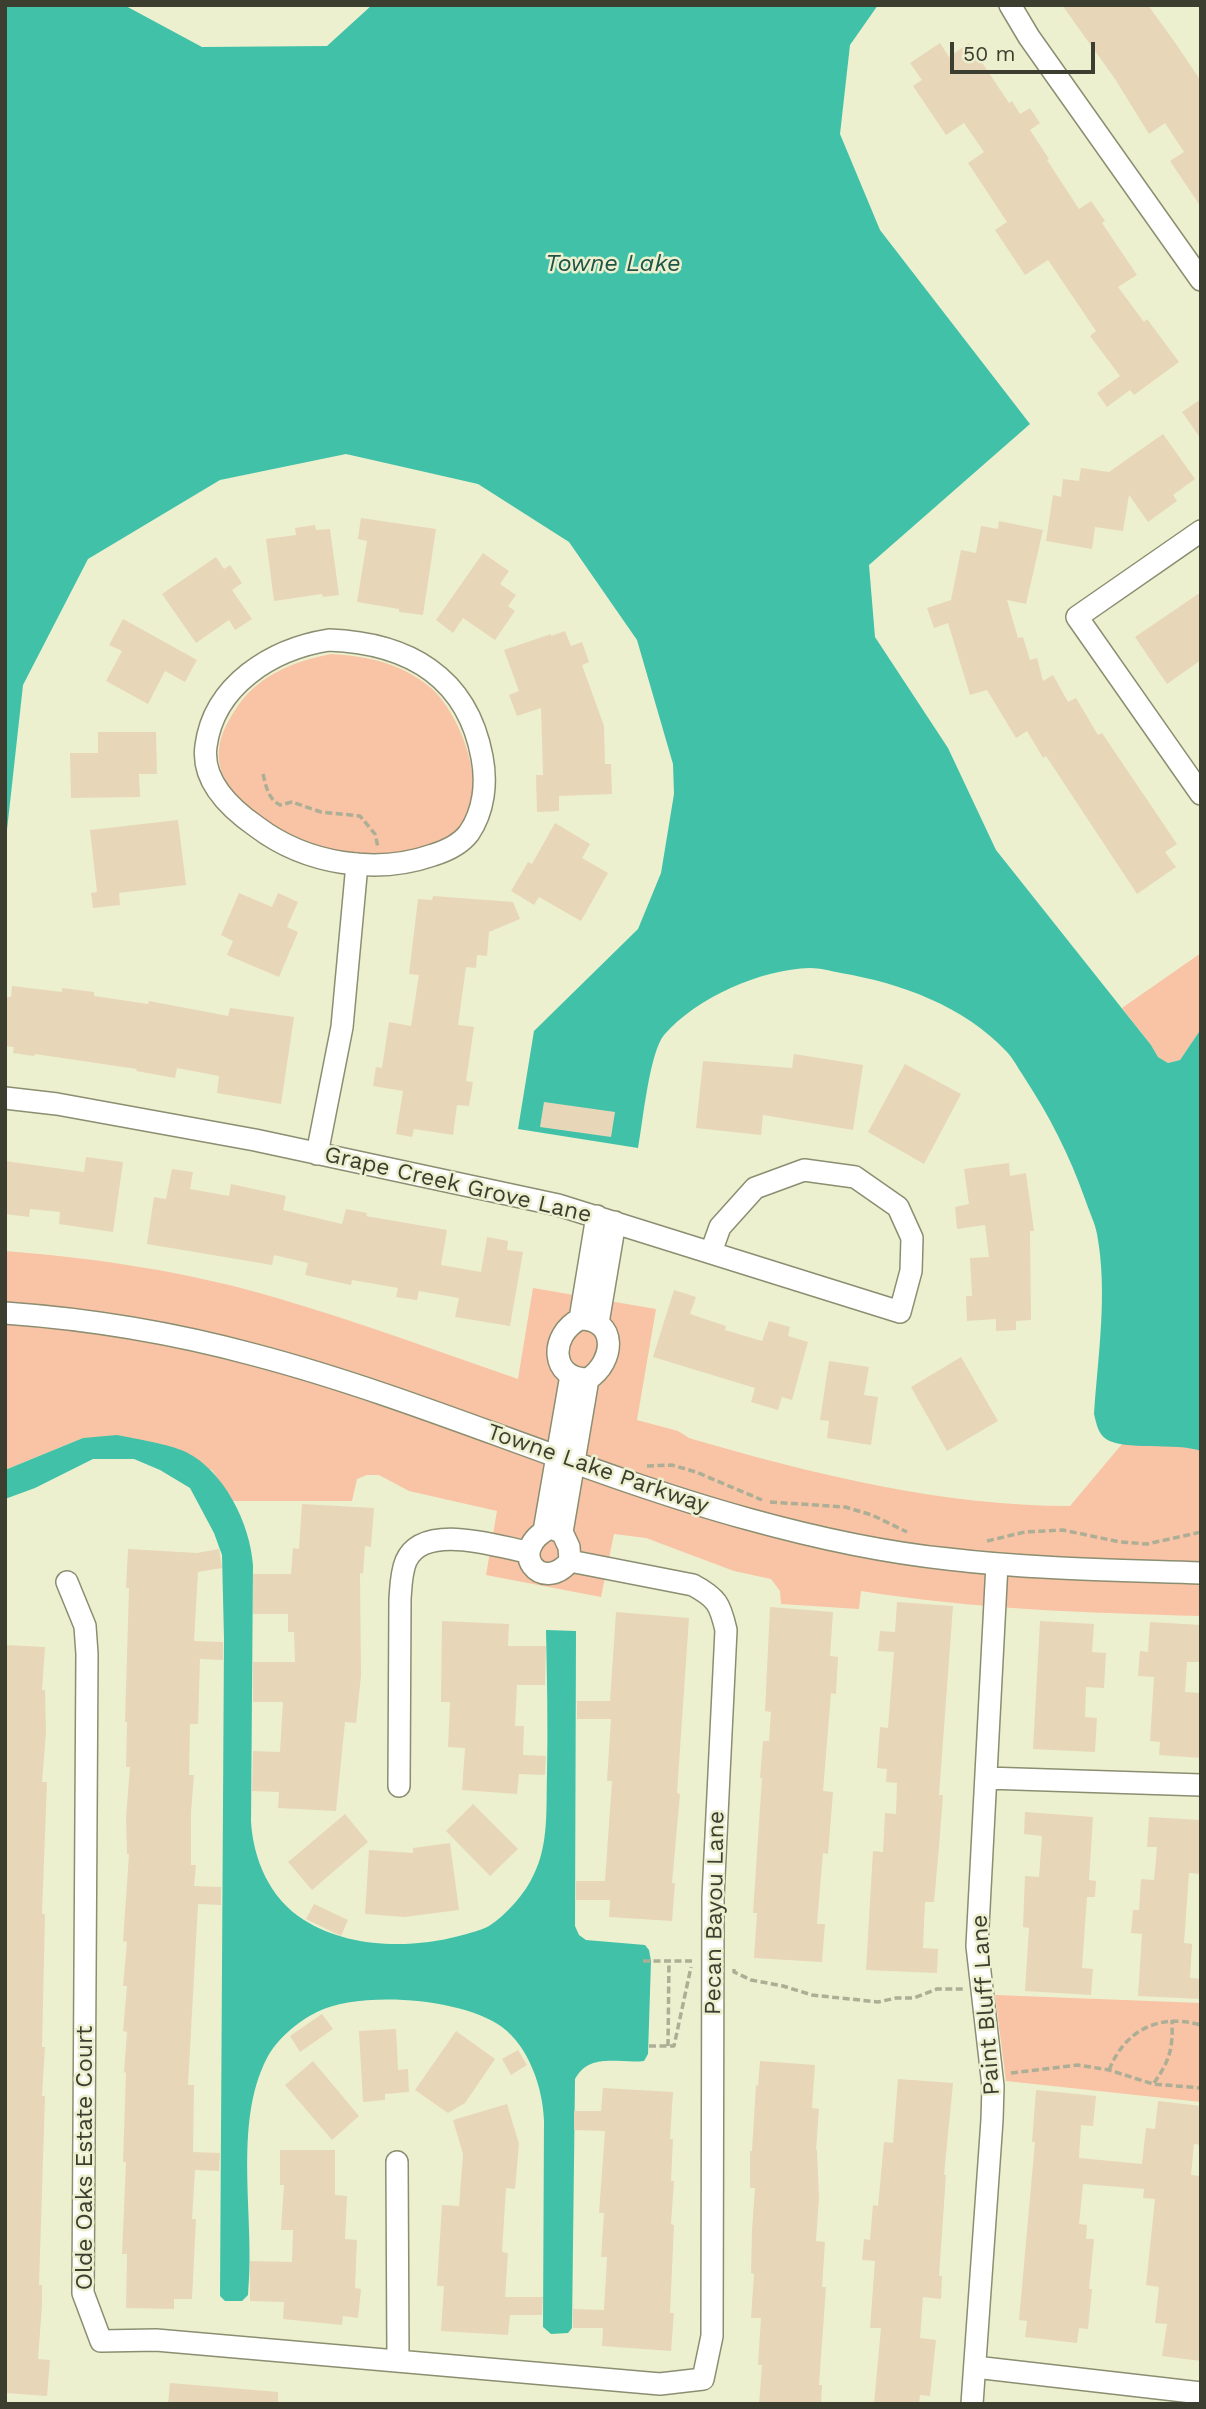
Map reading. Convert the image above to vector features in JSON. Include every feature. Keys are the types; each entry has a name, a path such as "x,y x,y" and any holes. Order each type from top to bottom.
{"street":[{"path":"1010,5 1029,37 1201,280"},
{"path":"1201,531 1077,617 1201,794"},
{"path":"329,640 369,643 404,654 423,664 456,695 475,730 484,768 485,788 482,806 470,831 456,845 443,852 396,864 367,865 327,860 263,832 229,804 212,781 207,767 205,749 208,734 222,702 233,688 248,673 265,662 287,650 309,643 329,640"},
{"path":"317,1154 342,1027 367,865"},
{"name":"Grape Creek Grove Lane","path":"5,1098 139,1118 558,1205 900,1312 911,1271 912,1238 898,1207 855,1177 804,1170 755,1188 720,1227 711,1252"},
{"path":"589,1321 606,1219"},
{"name":"Towne Lake Parkway","path":"5,1313 147,1331 255,1355 356,1386 745,1518 810,1535 877,1549 997,1564 1201,1573"},
{"path":"589,1321 605,1332 609,1355 596,1374 579,1377 562,1366 558,1356 559,1344 568,1325 589,1321"},
{"path":"553,1532 579,1377"},
{"path":"553,1532 569,1547 570,1561 564,1569 545,1574 535,1570 528,1562 527,1552 534,1540 553,1532"},
{"path":"399,1786 402,1574 407,1558 418,1546 437,1539 527,1552"},
{"name":"Pecan Bayou Lane","path":"570,1561 693,1585 710,1595 720,1608 726,1630 702,1960 712,2336 703,2379"},
{"name":"Paint Bluff Lane","path":"972,2404 992,2120 991,2073 977,1947 997,1564"},
{"name":"Olde Oaks Estate Court","path":"67,1582 85,1626 87,1654 83,2293 101,2341 156,2340 660,2384 703,2379"},
{"path":"986,1778 1201,1785"},
{"path":"397,2162 398,2360"},
{"path":"975,2367 1201,2393"}],"path":[{"path":"263,774 271,798 280,805 292,802 321,812 360,817 375,834 378,843 367,865"},
{"path":"635,1464 672,1465 696,1472 764,1501 785,1505 845,1507 872,1515 914,1537"},
{"path":"985,1542 1025,1532 1063,1530 1120,1542 1147,1544 1201,1532"},
{"path":"649,2046 674,2046 702,1960"},
{"path":"643,1961 734,1961 734,1972 751,1980 812,1995 878,2002 914,1998 937,1989 964,1989"},
{"path":"668,2047 669,1961"},
{"path":"1108,2070 1121,2047 1132,2035 1145,2028 1172,2020 1201,2025"},
{"path":"1153,2084 1166,2065 1171,2051 1172,2020"},
{"path":"991,2073 1069,2066 1108,2070 1153,2084 1201,2088"}],"shaded area":[{"path":"331,654 371,659 407,672 430,687 444,702 466,746 472,770 473,794 468,816 456,833 435,844 404,851 373,855 351,854 334,851 292,835 252,811 236,796 225,779 219,761 219,746 223,732 237,707 256,686 278,671"},
{"path":"1201,953 1201,1029 1180,1060 1168,1063 1158,1057 1122,1008"},
{"path":"5,1251 142,1267 244,1289 338,1317 518,1379 533,1288 656,1309 637,1420 678,1431 689,1438 782,1464 925,1494 1022,1505 1070,1506 1122,1444 1171,1445 1197,1449 1201,1451 1201,1616 988,1606 861,1591 859,1609 781,1604 780,1591 771,1579 734,1571 646,1538 614,1534 601,1597 486,1575 497,1511 409,1491 379,1475 367,1475 357,1479 352,1501 232,1501 212,1470 83,1438 5,1470"},
{"path":"995,1995 1201,2003 1201,2102 1006,2081"}],"water":[{"name":"Towne Lake","path":"5,5 124,5 202,47 327,46 372,5 878,5 850,45 840,134 880,230 1030,424 869,565 875,637 948,748 996,850 1158,1057 1168,1063 1180,1060 1201,1029 1201,1451 1178,1447 1124,1445 1114,1443 1101,1434 1094,1414 1101,1324 1100,1256 1096,1230 1079,1182 1051,1121 1009,1054 971,1021 930,999 886,983 818,968 791,970 751,980 693,1009 664,1035 650,1072 638,1148 518,1129 534,1031 638,929 661,873 674,794 673,764 637,640 569,542 478,484 346,454 220,480 88,559 23,685 5,848"},
{"path":"117,1435 171,1447 200,1461 223,1485 241,1516 253,1565 252,1835 260,1863 273,1889 292,1911 321,1929 359,1941 420,1943 486,1928 515,1903 534,1874 544,1838 547,1756 546,1630 576,1631 575,1926 579,1935 586,1940 645,1945 651,1961 648,2054 644,2061 597,2062 581,2071 575,2079 572,2328 568,2333 551,2334 543,2327 544,2121 541,2095 533,2069 512,2035 485,2017 463,2009 411,2000 384,1999 336,2005 302,2021 271,2051 256,2084 250,2113 247,2174 250,2266 248,2295 242,2301 225,2301 220,2296 224,1639 222,1555 214,1533 190,1488 160,1470 134,1459 93,1459 35,1488 5,1499 5,1470 83,1438"}],"building":[{"path":"1062,5 1148,5 1176,44 1201,81 1201,207 1170,161 1184,152 1165,123 1149,134 1115,79"},
{"path":"940,43 949,57 969,43 1009,103 1012,101 1020,114 1030,108 1040,123 1030,130 1049,159 1047,160 1079,209 1091,201 1105,221 1102,223 1137,275 1118,287 1144,322 1147,319 1179,362 1134,395 1130,390 1107,407 1097,393 1120,376 1090,336 1096,331 1048,260 1025,275 995,230 1007,222 968,163 984,152 964,123 946,135 913,86 922,80 910,63"},
{"path":"1201,399 1201,439 1182,412"},
{"path":"1163,434 1195,479 1173,495 1177,501 1148,522 1129,495 1123,531 1095,527 1092,549 1046,541 1053,495 1061,497 1063,479 1079,481 1081,468 1109,472"},
{"path":"361,518 436,529 423,615 357,602 367,541 358,539"},
{"path":"999,521 1043,530 1026,604 1007,600 1018,638 1023,637 1030,660 1037,658 1043,681 1053,675 1068,702 1076,698 1098,735 1102,733 1177,844 1165,852 1176,867 1137,894 1027,731 1016,738 987,690 970,695 948,623 934,628 927,608 951,600 961,550 976,553 981,526 998,529"},
{"path":"315,525 316,530 330,529 339,595 323,597 322,594 274,601 266,539 296,535 295,528"},
{"path":"483,553 509,571 500,584 516,595 508,606 515,611 495,640 463,618 453,633 436,620"},
{"path":"216,557 224,569 230,565 242,583 232,590 252,619 235,630 229,620 196,643 162,594"},
{"path":"1201,592 1201,660 1167,684 1135,637"},
{"path":"123,619 197,660 185,682 165,671 148,704 106,681 122,651 109,645"},
{"path":"565,631 571,646 582,642 589,662 582,665 604,726 605,764 611,764 612,794 559,796 559,811 537,812 536,775 543,775 541,708 517,716 509,695 519,691 504,650"},
{"path":"98,732 156,732 157,774 139,774 140,797 71,798 70,753 98,753"},
{"path":"178,820 186,885 119,893 120,905 93,908 91,893 97,892 90,830"},
{"path":"555,823 590,844 582,858 608,873 581,921 539,897 534,905 511,891 528,862 532,864"},
{"path":"239,893 272,907 278,893 298,902 287,927 298,932 279,977 227,955 233,941 221,935"},
{"path":"433,896 513,902 520,919 489,932 487,956 477,955 476,968 466,967 458,1025 474,1027 466,1081 473,1082 469,1106 457,1105 453,1135 414,1129 412,1137 396,1134 403,1091 373,1086 376,1067 382,1068 389,1022 411,1026 419,975 409,974 418,899 432,900"},
{"path":"12,986 62,992 62,988 94,992 94,996 148,1004 149,1001 228,1016 230,1008 294,1017 281,1104 217,1093 219,1076 177,1068 175,1078 136,1071 137,1069 13,1053 14,1047 5,1046 5,997 11,997"},
{"path":"794,1054 863,1065 853,1130 763,1115 761,1135 696,1128 703,1061 792,1068"},
{"path":"905,1064 961,1094 924,1164 868,1132"},
{"path":"544,1102 615,1112 611,1137 540,1127"},
{"path":"86,1157 123,1162 113,1232 59,1224 60,1212 30,1209 29,1217 5,1214 5,1161 84,1172"},
{"path":"1009,1163 1010,1176 1026,1173 1034,1231 1030,1231 1031,1320 1016,1321 1016,1330 996,1331 996,1319 967,1321 966,1296 972,1296 970,1258 989,1257 985,1225 957,1229 955,1207 969,1204 964,1169"},
{"path":"172,1169 193,1172 190,1189 229,1196 231,1184 286,1196 283,1210 342,1224 346,1209 367,1213 366,1216 447,1230 441,1265 481,1272 487,1237 508,1241 507,1250 523,1252 510,1326 455,1317 459,1298 419,1291 417,1300 396,1297 398,1288 352,1280 351,1285 305,1275 308,1263 274,1255 272,1265 147,1244 154,1197 166,1199"},
{"path":"674,1290 696,1297 690,1314 726,1326 725,1330 762,1341 769,1321 790,1327 788,1336 808,1342 792,1400 782,1397 778,1410 751,1402 755,1388 653,1357"},
{"path":"961,1357 998,1421 947,1451 911,1387"},
{"path":"829,1361 869,1367 864,1395 878,1397 871,1445 827,1438 829,1421 820,1420"},
{"path":"302,1504 374,1508 371,1547 365,1546 363,1574 360,1573 361,1676 356,1723 345,1722 336,1811 278,1808 279,1792 252,1791 253,1751 280,1752 283,1702 253,1702 253,1662 295,1662 294,1632 288,1632 288,1614 253,1614 253,1574 291,1574 293,1548 299,1549"},
{"path":"128,1549 197,1553 219,1549 222,1568 198,1572 194,1641 223,1642 223,1660 200,1659 198,1724 190,1724 189,1775 194,1775 191,1865 196,1865 194,1886 221,1887 221,1905 198,1904 188,2085 194,2085 193,2152 220,2153 219,2171 195,2170 192,2219 196,2219 192,2299 174,2299 174,2309 126,2308 127,2254 122,2254 127,2032 123,2031 127,1986 123,1986 127,1942 123,1941 129,1854 126,1818 130,1767 126,1767 125,1722"},
{"path":"897,1602 953,1606 939,1795 943,1795 934,1902 925,1902 923,1948 938,1949 937,1973 866,1970 873,1851 883,1852 885,1813 896,1814 897,1783 886,1782 887,1769 877,1768 880,1727 888,1728 894,1652 878,1651 880,1631 895,1632"},
{"path":"770,1607 833,1612 830,1656 838,1657 836,1694 831,1693 823,1791 833,1792 828,1854 823,1853 817,1924 825,1924 822,1962 754,1958 757,1913 753,1913 760,1778 763,1741 769,1741 771,1712 765,1711"},
{"path":"616,1612 689,1618 677,1793 680,1794 672,1883 675,1883 672,1921 609,1917 610,1900 576,1900 576,1881 605,1881 612,1781 607,1781 611,1719 577,1719 577,1701 610,1701"},
{"path":"442,1621 509,1624 508,1646 546,1646 545,1685 517,1685 515,1726 524,1726 523,1755 546,1756 545,1775 519,1774 517,1794 462,1790 465,1748 448,1747 450,1702 441,1702"},
{"path":"1040,1621 1094,1624 1092,1652 1106,1653 1104,1688 1086,1687 1085,1717 1097,1718 1095,1752 1033,1749"},
{"path":"1150,1622 1201,1625 1201,1662 1187,1662 1185,1692 1201,1693 1201,1758 1159,1755 1160,1742 1150,1741 1154,1677 1138,1676 1140,1651 1148,1652"},
{"path":"5,1645 45,1647 42,1690 45,1690 46,1732 42,1782 47,1782 42,1914 45,1914 42,2047 45,2047 42,2096 45,2096 39,2285 42,2285 42,2305 38,2359 50,2360 47,2396 5,2393"},
{"path":"473,1804 518,1849 490,1876 446,1831"},
{"path":"1025,1812 1093,1817 1089,1880 1096,1881 1095,1897 1087,1897 1082,1968 1093,1969 1091,1995 1025,1991 1029,1928 1023,1927 1025,1876 1039,1877 1042,1836 1024,1834"},
{"path":"345,1814 368,1842 312,1890 288,1862"},
{"path":"1149,1817 1201,1820 1201,1874 1189,1873 1184,1943 1192,1944 1190,1978 1201,1979 1201,1999 1138,1996 1142,1934 1131,1933 1133,1910 1139,1910 1141,1879 1154,1880 1157,1847 1147,1847"},
{"path":"450,1843 459,1910 404,1917 365,1914 369,1850 413,1853 413,1848"},
{"path":"314,1904 348,1920 341,1936 306,1919"},
{"path":"322,2014 333,2029 300,2052 290,2036"},
{"path":"396,2029 398,2070 408,2069 409,2092 385,2094 385,2100 363,2102 359,2031"},
{"path":"456,2031 495,2059 465,2103 448,2113 415,2090"},
{"path":"518,2050 527,2065 511,2075 502,2059"},
{"path":"313,2061 359,2116 332,2140 285,2085"},
{"path":"760,2061 815,2065 812,2108 819,2109 816,2241 825,2242 822,2287 826,2287 819,2385 822,2385 821,2404 759,2404 761,2318 751,2318 755,2188 750,2188 750,2151"},
{"path":"898,2079 953,2083 944,2175 939,2276 942,2276 941,2299 923,2297 920,2338 936,2340 930,2396 920,2395 919,2404 874,2404 881,2328 870,2328 875,2261 862,2260 864,2239 870,2240 873,2205 878,2206 884,2142 893,2143"},
{"path":"603,2088 673,2092 670,2139 673,2139 671,2224 674,2225 670,2313 674,2313 671,2351 602,2346 603,2328 573,2328 573,2309 604,2310 607,2257 601,2257 604,2213 599,2213 605,2131 574,2130 574,2111 601,2111"},
{"path":"1036,2090 1096,2096 1093,2126 1081,2125 1079,2158 1142,2164 1146,2128 1155,2129 1158,2101 1201,2106 1201,2145 1194,2144 1191,2175 1201,2176 1201,2361 1162,2356 1167,2324 1155,2323 1159,2287 1146,2285 1155,2199 1143,2198 1144,2189 1083,2184 1079,2224 1087,2225 1086,2239 1094,2239 1088,2329 1079,2328 1077,2343 1025,2337 1027,2321 1019,2320 1035,2142 1032,2142"},
{"path":"507,2104 519,2144 515,2189 506,2188 502,2252 508,2253 505,2297 543,2297 542,2315 510,2315 508,2335 441,2331 444,2286 437,2286 442,2205 459,2206 463,2154 453,2120"},
{"path":"280,2150 335,2150 335,2195 347,2196 345,2239 357,2240 355,2288 361,2289 358,2318 343,2316 342,2325 283,2319 284,2302 250,2301 250,2261 292,2262 293,2230 281,2230 284,2185 280,2185"},
{"path":"170,2383 278,2392 278,2404 168,2404"}]}
